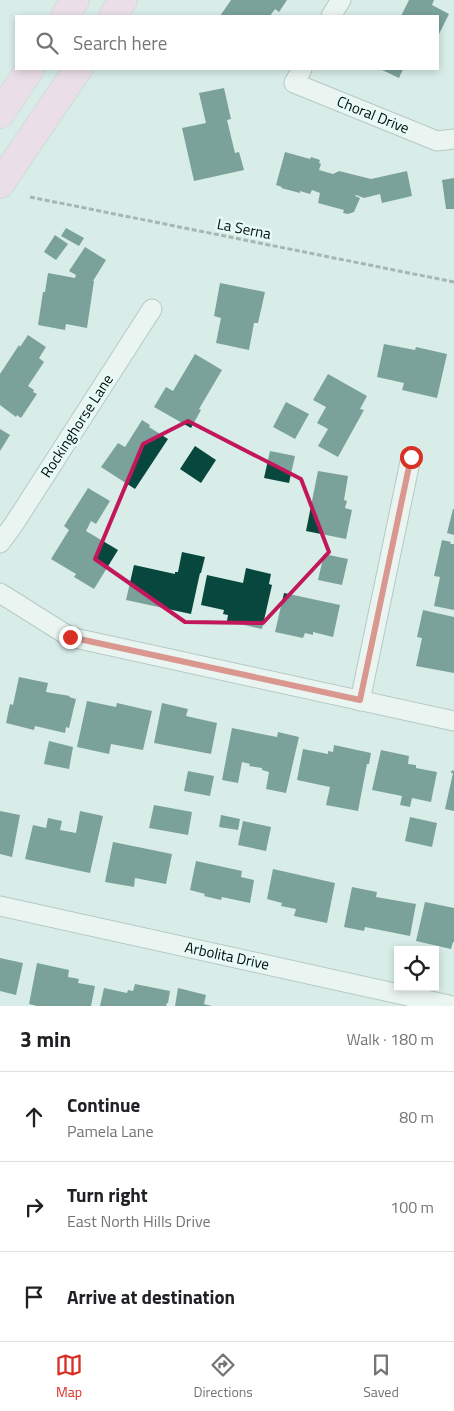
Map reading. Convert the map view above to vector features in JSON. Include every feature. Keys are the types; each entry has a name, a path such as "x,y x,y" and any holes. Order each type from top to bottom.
{"main road":[{"path":"66,15 75,0"},
{"path":"113,15 123,0"},
{"path":"0,114 29,70"},
{"path":"0,184 77,70"}],"street":[{"path":"332,15 341,0"},
{"name":"Choral Drive","path":"298,76 437,141 454,139"},
{"name":"Rockinghorse Lane","path":"0,543 152,309"},
{"path":"360,700 411,457"},
{"path":"0,593 70,637 454,721"},
{"name":"Arbolita Drive","path":"0,906 453,1006"}],"path":[{"name":"La Serna","path":"30,197 454,282"}],"highlighted area":[{"path":"188,421 301,479 329,552 263,623 185,622 95,559 143,444"}],"building":[{"path":"231,0 287,0 279,12 275,9 271,15 221,15"},
{"path":"409,0 434,0 432,5 449,14 439,34 439,15 402,15"},
{"path":"382,70 403,70 399,78"},
{"path":"224,88 231,119 227,120 235,153 239,152 244,170 194,181 182,128 206,123 199,93"},
{"path":"285,152 320,160 319,170 333,174 339,171 371,179 407,171 412,196 382,203 380,194 364,198 356,195 360,198 354,212 343,213 344,210 318,203 320,193 312,190 310,194 300,191 300,193 276,185"},
{"path":"454,178 454,209 446,209 442,180"},
{"path":"66,228 84,238 79,246 61,236"},
{"path":"55,235 68,244 56,260 44,252"},
{"path":"85,247 106,260 93,281 87,328 66,324 65,330 38,325 48,273 75,278 76,275 69,271"},
{"path":"220,283 265,292 258,323 254,323 249,350 216,343 221,318 214,316"},
{"path":"28,335 46,347 39,358 44,362 28,386 37,394 21,418 17,415 16,417 0,405 0,374"},
{"path":"384,344 415,350 416,347 447,354 437,398 402,390 404,383 377,377"},
{"path":"195,354 222,370 199,409 201,410 191,428 154,407 166,387 173,391"},
{"path":"328,374 367,396 360,409 364,410 338,457 318,446 328,429 317,423 326,407 313,400"},
{"path":"286,402 309,414 295,439 273,427"},
{"path":"142,420 150,425 149,427 168,439 135,489 101,467 118,443 125,447"},
{"path":"0,429 10,435 0,451"},
{"path":"195,446 216,460 201,483 180,469"},
{"path":"270,451 295,456 289,483 264,478"},
{"path":"318,471 348,476 344,500 347,501 345,508 352,510 346,539 306,531"},
{"path":"88,488 110,501 96,524 91,521 86,531 118,550 94,589 74,577 76,574 51,559 69,530 64,526"},
{"path":"454,509 454,535 447,533"},
{"path":"442,540 454,544 454,610 434,606 440,577 434,576"},
{"path":"182,552 205,557 191,614 126,600 134,565 175,574 175,572 178,572"},
{"path":"324,554 348,559 342,585 318,580"},
{"path":"246,568 271,574 269,584 272,585 262,629 227,621 228,615 223,614 224,610 201,605 207,575 243,583"},
{"path":"284,593 340,605 333,637 313,632 313,635 305,633 303,638 275,632"},
{"path":"423,610 454,617 454,673 416,666 422,638 417,637"},
{"path":"19,677 48,683 46,692 70,696 76,699 69,728 66,727 65,733 35,726 34,730 6,723 10,704 13,705"},
{"path":"87,701 116,707 117,703 152,711 143,750 111,744 109,754 77,747"},
{"path":"162,703 188,709 186,716 217,723 211,754 154,743"},
{"path":"232,728 277,737 278,732 299,737 286,793 266,789 269,772 242,762 238,783 222,780"},
{"path":"49,741 73,747 69,769 44,764"},
{"path":"334,745 371,753 358,811 326,805 330,787 297,780 303,749 328,754 328,751 333,752"},
{"path":"381,750 409,756 408,764 416,765 416,768 437,772 431,802 412,798 410,807 400,805 402,796 372,790"},
{"path":"452,770 454,771 454,811 445,809 453,773 451,773"},
{"path":"188,771 214,776 210,796 184,791"},
{"path":"154,805 192,812 188,835 149,828"},
{"path":"0,811 20,815 12,857 0,854"},
{"path":"80,811 103,816 90,873 25,859 33,825 46,828 48,818 62,821 60,830 76,833"},
{"path":"221,815 240,819 238,830 219,827"},
{"path":"410,817 437,823 432,847 405,841"},
{"path":"243,821 271,827 266,851 238,845"},
{"path":"113,842 172,854 166,884 135,878 134,887 105,882"},
{"path":"196,861 242,871 241,877 254,880 250,903 222,897 221,900 190,890"},
{"path":"273,869 335,883 327,923 294,916 296,909 281,906 282,903 267,899"},
{"path":"352,887 377,892 376,897 416,904 410,936 365,927 364,931 344,927"},
{"path":"425,902 454,908 454,942 451,949 416,941"},
{"path":"0,958 23,963 16,995 0,991"},
{"path":"37,963 69,970 68,977 79,979 78,983 95,986 91,1006 37,1006 29,1004"},
{"path":"135,984 170,991 168,1003 166,1006 100,1006 104,988 127,993 128,990 133,991"},
{"path":"178,988 206,995 204,1004 212,1006 175,1006"}],"route":[{"path":"70,637 360,700 411,457"}]}
